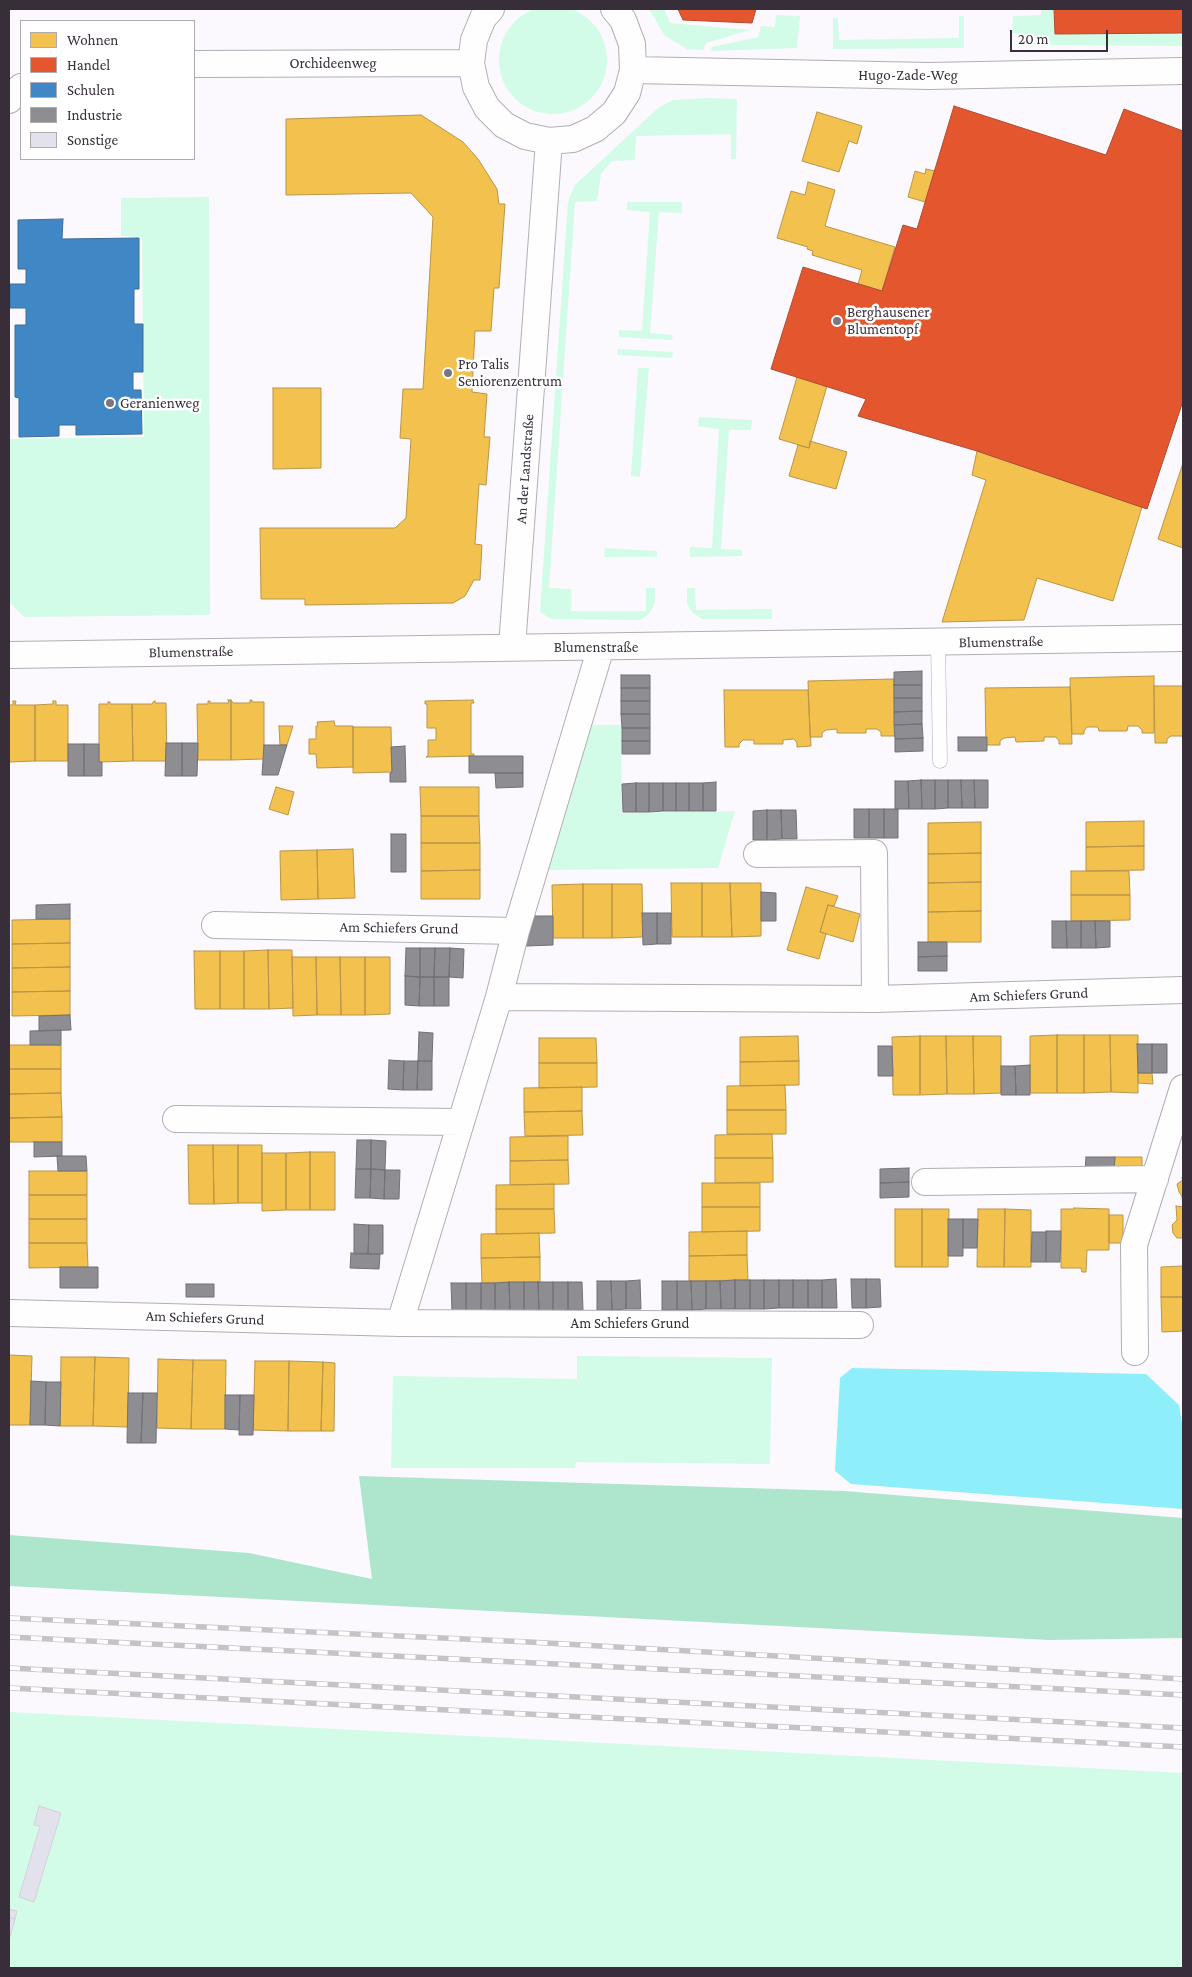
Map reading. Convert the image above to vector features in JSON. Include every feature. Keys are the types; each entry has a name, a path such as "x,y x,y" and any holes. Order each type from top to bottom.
{"street":[{"path":"491,9 483,18 474,40 471,63 476,87 487,108 504,125 525,136 549,141 573,139 595,129 614,114 627,93 633,70 632,44 623,20 614,9"},
{"name":"Orchideenweg","path":"195,64 471,63"},
{"name":"Hugo-Zade-Weg","path":"633,70 929,76 1183,71"},
{"path":"9,100 20,88"},
{"name":"An der Landstraße","path":"512,647 549,141"},
{"name":"Blumenstraße","path":"9,655 1183,638"},
{"path":"400,1323 499,996 516,931 601,647"},
{"path":"757,854 874,853 875,999"},
{"name":"Am Schiefers Grund","path":"215,924 516,931"},
{"name":"Am Schiefers Grund","path":"499,996 875,999 1183,990"},
{"path":"1134,1352 1134,1245 1183,1088"},
{"path":"176,1119 461,1122"},
{"path":"925,1182 1155,1179"},
{"name":"Am Schiefers Grund","path":"9,1313 400,1323 860,1324"}],"lane":[{"path":"938,643 940,761"}],"green space":[{"path":"553,6 574,10 591,22 603,39 607,60 603,81 591,98 574,110 553,114 532,110 515,98 503,81 499,60 503,39 515,22 532,10"},
{"path":"649,9 664,9 670,23 750,30 706,43 703,50 687,49 665,36"},
{"path":"1041,9 1054,9 1055,34 1183,33 1183,46 1021,45 1021,33 1012,33 1013,16 1041,15"},
{"path":"776,15 800,16 797,48 711,51 712,47 758,37 761,26 775,27"},
{"path":"959,16 964,16 964,48 833,49 833,18 838,18 839,40 959,38"},
{"path":"737,99 736,159 731,159 731,134 636,136 635,160 612,161 601,174 597,201 575,202 549,588 571,589 571,611 646,611 646,588 655,588 655,603 649,614 640,620 551,619 540,612 568,201 575,185 658,108 673,100"},
{"name":"Geranienweg","path":"209,197 210,615 24,617 9,602 9,439 144,437 142,237 121,236 121,198"},
{"path":"627,202 682,202 682,213 659,212 650,333 673,335 672,340 619,337 619,330 642,331 650,212 627,210"},
{"path":"618,349 673,352 672,358 617,355"},
{"path":"638,368 649,368 640,477 631,476"},
{"path":"699,417 752,420 751,430 729,430 721,549 742,550 742,556 690,557 690,547 712,548 719,429 698,426"},
{"path":"605,548 657,551 657,557 604,557"},
{"path":"687,588 695,588 696,610 772,609 772,619 702,619 693,613 687,604"},
{"path":"592,725 621,725 622,813 735,811 718,868 548,870"},
{"path":"577,1356 772,1358 770,1464 576,1462 575,1468 391,1468 393,1376 577,1379"},
{"path":"359,1476 844,1491 1183,1518 1183,1638 1049,1640 9,1586 9,1535 249,1553 372,1579"},
{"path":"9,1712 1183,1773 1183,1968 9,1968"}],"water":[{"path":"852,1368 1146,1374 1179,1405 1183,1429 1183,1509 851,1484 835,1471 840,1378"}],"building: Wohnen":[{"path":"817,112 862,126 857,144 849,141 839,172 802,161"},
{"name":"Pro Talis Seniorenzentrum","path":"421,115 463,142 478,159 497,189 499,204 505,204 499,288 494,288 491,331 475,331 472,392 487,394 484,437 490,437 486,485 479,484 475,544 482,545 480,580 474,580 465,596 453,603 305,605 305,599 261,599 260,528 395,528 406,518 411,439 400,438 403,389 423,389 433,217 411,193 286,195 286,119"},
{"path":"926,169 935,171 925,202 908,197 915,171 925,174"},
{"path":"808,182 835,190 825,226 895,247 882,291 858,284 862,270 812,255 813,251 807,249 808,247 777,238 791,191 805,195"},
{"path":"797,377 827,386 809,448 779,439"},
{"path":"273,388 321,388 321,468 273,469"},
{"path":"810,441 847,452 836,489 789,476 798,445 809,448"},
{"path":"977,451 1142,507 1113,601 1037,578 1024,620 942,622 986,480 972,475"},
{"path":"1183,463 1183,548 1158,539"},
{"path":"1154,676 1154,733 1142,733 1138,726 1128,726 1127,731 1099,731 1098,727 1087,727 1084,734 1072,734 1070,678"},
{"path":"894,679 895,736 881,736 881,732 877,729 866,729 866,733 837,733 837,729 826,730 822,733 822,737 810,737 808,681"},
{"path":"1154,686 1183,686 1183,740 1182,736 1171,736 1167,739 1167,743 1155,743"},
{"path":"1070,687 1072,744 1059,744 1056,737 1044,737 1044,741 1016,742 1015,737 1004,738 1000,741 1000,745 986,745 985,688"},
{"path":"724,690 808,690 811,746 797,747 794,739 783,740 783,744 754,744 754,740 743,740 739,747 725,747"},
{"path":"228,700 231,700 231,760 198,760 197,704 208,704 208,701 210,703 229,703"},
{"path":"231,700 233,703 250,703 250,700 252,702 264,702 264,759 231,760"},
{"path":"473,700 474,703 471,703 471,754 474,754 474,756 426,757 428,756 428,740 436,740 436,728 427,728 427,704 425,704 425,701"},
{"path":"13,701 16,701 15,705 35,705 35,761 9,762 9,705 13,705"},
{"path":"53,701 56,701 56,705 68,705 68,761 35,761 35,705 53,704"},
{"path":"155,701 155,703 166,703 167,761 133,761 132,704 152,704"},
{"path":"108,702 110,704 132,704 133,761 99,762 99,704 108,704"},
{"path":"334,721 335,726 353,726 353,767 317,768 316,754 309,754 309,739 316,739 317,722"},
{"path":"279,726 293,726 287,745 280,745"},
{"path":"353,727 391,727 392,772 353,773"},
{"path":"276,787 294,792 288,815 269,809"},
{"path":"420,787 479,787 479,816 421,816"},
{"path":"421,816 479,816 480,843 421,843"},
{"path":"1144,821 1144,846 1086,847 1086,822"},
{"path":"981,822 981,853 928,854 928,823"},
{"path":"421,843 480,843 480,870 421,871"},
{"path":"1144,846 1144,870 1086,871 1086,847"},
{"path":"353,849 355,898 318,899 317,850"},
{"path":"317,850 318,899 281,900 280,851"},
{"path":"981,853 981,882 928,883 928,854"},
{"path":"480,870 480,899 421,899 421,871"},
{"path":"1071,871 1129,871 1130,895 1071,895"},
{"path":"981,882 981,911 928,912 928,883"},
{"path":"671,883 702,883 702,937 672,937"},
{"path":"702,883 730,883 732,937 702,937"},
{"path":"730,883 761,883 761,936 732,937"},
{"path":"583,884 612,884 612,938 583,938"},
{"path":"583,884 583,938 553,938 552,885"},
{"path":"612,884 642,884 643,937 612,938"},
{"path":"806,887 838,896 834,906 828,905 820,932 826,934 819,959 787,950"},
{"path":"1071,895 1130,895 1130,920 1071,921"},
{"path":"828,905 860,914 853,942 820,932"},
{"path":"981,911 981,942 928,942 928,912"},
{"path":"70,919 70,943 12,944 12,920"},
{"path":"70,943 70,967 12,968 12,944"},
{"path":"268,950 269,1009 244,1009 244,951"},
{"path":"268,950 292,950 293,1008 269,1009"},
{"path":"194,951 220,951 220,1009 195,1009"},
{"path":"220,951 244,951 244,1009 220,1009"},
{"path":"292,957 316,957 317,1015 293,1016"},
{"path":"316,957 340,957 341,1015 317,1015"},
{"path":"340,957 365,957 365,1015 341,1015"},
{"path":"365,957 390,957 390,1014 365,1015"},
{"path":"70,967 70,991 12,992 12,968"},
{"path":"70,991 70,1015 12,1016 12,992"},
{"path":"1057,1035 1057,1093 1030,1093 1030,1036"},
{"path":"1057,1035 1084,1035 1084,1093 1057,1093"},
{"path":"1084,1035 1110,1035 1111,1092 1084,1093"},
{"path":"1110,1035 1138,1035 1138,1093 1111,1092"},
{"path":"798,1036 799,1061 740,1062 740,1037"},
{"path":"920,1036 946,1036 947,1094 920,1095"},
{"path":"920,1036 920,1095 893,1095 892,1037"},
{"path":"946,1036 973,1036 974,1094 947,1094"},
{"path":"973,1036 1001,1036 1001,1093 974,1094"},
{"path":"539,1038 596,1038 597,1063 539,1063"},
{"path":"9,1045 61,1045 61,1069 9,1069"},
{"path":"799,1061 799,1085 740,1086 740,1062"},
{"path":"539,1063 597,1063 597,1087 539,1088"},
{"path":"9,1069 61,1069 61,1093 9,1094"},
{"path":"1138,1073 1152,1073 1153,1084 1138,1083"},
{"path":"785,1085 786,1110 727,1110 727,1086"},
{"path":"582,1087 582,1111 524,1112 524,1088"},
{"path":"61,1093 62,1117 9,1118 9,1094"},
{"path":"727,1110 786,1110 786,1134 727,1134"},
{"path":"582,1111 583,1135 525,1136 524,1112"},
{"path":"62,1117 62,1142 9,1142 9,1118"},
{"path":"772,1134 773,1158 715,1158 715,1135"},
{"path":"568,1136 568,1160 510,1161 510,1137"},
{"path":"188,1145 213,1145 214,1204 189,1204"},
{"path":"213,1145 238,1145 238,1203 214,1204"},
{"path":"238,1145 262,1145 262,1203 238,1203"},
{"path":"310,1152 335,1152 335,1210 310,1210"},
{"path":"310,1152 310,1210 286,1210 286,1153"},
{"path":"262,1153 286,1153 286,1210 262,1211"},
{"path":"1115,1157 1142,1157 1142,1171 1114,1171"},
{"path":"715,1158 773,1158 773,1182 715,1183"},
{"path":"568,1160 569,1184 510,1185 510,1161"},
{"path":"29,1171 87,1171 87,1195 29,1195"},
{"path":"1183,1180 1183,1207 1182,1196 1177,1184"},
{"path":"702,1183 760,1183 760,1207 702,1207"},
{"path":"554,1184 554,1209 496,1209 496,1185"},
{"path":"29,1195 87,1195 87,1219 29,1219"},
{"path":"1176,1206 1183,1207 1183,1238 1177,1238 1173,1233 1172,1225 1177,1220"},
{"path":"702,1207 760,1207 760,1231 702,1232"},
{"path":"496,1209 554,1209 555,1233 496,1234"},
{"path":"895,1209 922,1209 922,1267 895,1267"},
{"path":"922,1209 949,1209 948,1267 922,1267"},
{"path":"978,1209 1005,1209 1004,1267 977,1267"},
{"path":"1005,1209 1031,1210 1031,1267 1004,1267"},
{"path":"1061,1209 1109,1209 1109,1250 1087,1250 1086,1272 1082,1272 1081,1268 1061,1268"},
{"path":"1109,1215 1123,1215 1123,1243 1109,1243"},
{"path":"29,1219 87,1219 87,1243 29,1243"},
{"path":"747,1231 747,1255 689,1256 689,1232"},
{"path":"539,1233 540,1257 481,1258 481,1234"},
{"path":"29,1243 87,1243 88,1267 29,1268"},
{"path":"747,1255 748,1280 689,1281 689,1256"},
{"path":"540,1257 540,1282 482,1283 481,1258"},
{"path":"1183,1266 1183,1297 1161,1297 1161,1267"},
{"path":"1161,1297 1183,1297 1183,1331 1162,1332"},
{"path":"9,1355 32,1356 30,1425 9,1425"},
{"path":"61,1357 95,1357 93,1426 60,1426"},
{"path":"95,1357 129,1358 128,1427 93,1426"},
{"path":"158,1359 193,1360 191,1429 157,1428"},
{"path":"193,1360 226,1360 225,1429 191,1429"},
{"path":"255,1361 289,1361 288,1431 253,1430"},
{"path":"289,1361 323,1362 321,1431 288,1431"},
{"path":"323,1362 335,1363 334,1431 321,1431"}],"building: Handel":[{"path":"678,9 756,9 752,23 683,20"},
{"path":"1054,9 1183,9 1183,33 1055,34"},
{"path":"954,106 1106,155 1124,109 1183,131 1183,401 1147,509 977,451 858,416 866,399 771,369 803,267 882,291 903,225 917,229"}],"building: Schulen":[{"path":"63,219 62,239 139,238 139,289 134,289 134,324 143,324 143,372 133,372 133,390 141,390 142,434 76,435 76,425 59,425 59,436 19,437 19,398 15,397 15,325 26,325 26,308 10,308 10,284 26,284 26,269 18,269 18,220"}],"building: Industrie":[{"path":"922,671 922,685 894,685 894,672"},
{"path":"621,675 650,675 650,688 621,688"},
{"path":"894,685 922,685 922,698 894,698"},
{"path":"621,688 650,688 650,701 621,701"},
{"path":"894,698 922,698 922,711 894,712"},
{"path":"621,701 650,701 650,714 621,714"},
{"path":"922,711 922,724 894,725 894,712"},
{"path":"621,714 650,714 650,728 622,728"},
{"path":"922,724 923,738 895,739 894,725"},
{"path":"622,728 650,728 650,741 622,741"},
{"path":"958,737 987,737 987,751 958,751"},
{"path":"923,738 923,751 895,752 895,739"},
{"path":"622,741 650,741 650,754 622,754"},
{"path":"166,743 182,743 182,776 165,776"},
{"path":"182,743 198,743 197,776 182,776"},
{"path":"68,744 84,744 84,776 68,776"},
{"path":"84,744 99,744 99,762 102,762 102,776 84,776"},
{"path":"264,745 287,745 278,775 262,775"},
{"path":"405,746 406,782 390,782 390,773 392,772 391,747"},
{"path":"469,756 523,756 523,773 469,773"},
{"path":"495,773 523,773 523,787 496,788"},
{"path":"921,780 922,809 909,809 908,781"},
{"path":"921,780 935,780 935,809 922,809"},
{"path":"935,780 948,780 948,808 935,809"},
{"path":"948,780 961,780 962,808 948,808"},
{"path":"961,780 974,780 975,808 962,808"},
{"path":"974,780 988,780 988,808 975,808"},
{"path":"895,781 908,781 909,809 895,809"},
{"path":"716,782 716,811 703,811 703,783"},
{"path":"636,783 636,812 623,812 622,784"},
{"path":"636,783 649,783 649,812 636,812"},
{"path":"649,783 663,783 663,811 649,812"},
{"path":"663,783 676,783 676,811 663,811"},
{"path":"676,783 689,783 689,811 676,811"},
{"path":"689,783 703,783 703,811 689,811"},
{"path":"854,809 869,809 869,838 854,838"},
{"path":"869,809 884,809 884,838 869,838"},
{"path":"884,809 898,809 898,838 884,838"},
{"path":"767,810 767,840 753,840 753,811"},
{"path":"767,810 781,810 782,839 767,840"},
{"path":"781,810 796,810 797,839 782,839"},
{"path":"391,834 406,834 406,872 391,872"},
{"path":"761,892 776,893 776,921 761,921"},
{"path":"70,904 70,919 36,919 36,905"},
{"path":"642,913 657,913 657,944 643,945"},
{"path":"657,913 671,913 671,944 657,944"},
{"path":"535,916 553,916 553,945 526,946"},
{"path":"1052,921 1066,921 1067,948 1052,948"},
{"path":"1066,921 1081,921 1081,948 1067,948"},
{"path":"1081,921 1095,921 1096,948 1081,948"},
{"path":"1095,921 1110,921 1110,947 1096,948"},
{"path":"918,942 947,942 947,956 918,957"},
{"path":"406,948 420,948 420,977 405,976"},
{"path":"420,948 435,948 434,977 420,977"},
{"path":"435,948 450,948 449,977 434,977"},
{"path":"450,948 464,949 463,978 449,977"},
{"path":"947,956 947,971 918,971 918,957"},
{"path":"405,976 420,977 419,1006 405,1005"},
{"path":"420,977 434,977 434,1006 419,1006"},
{"path":"434,977 449,977 449,1006 434,1006"},
{"path":"70,1015 71,1030 39,1031 39,1016"},
{"path":"61,1030 61,1045 30,1045 30,1031"},
{"path":"419,1032 433,1033 432,1061 418,1061"},
{"path":"1137,1044 1152,1044 1152,1073 1138,1073"},
{"path":"1152,1044 1167,1044 1167,1073 1152,1073"},
{"path":"878,1046 892,1046 893,1076 878,1076"},
{"path":"389,1060 404,1061 403,1090 388,1089"},
{"path":"404,1061 418,1061 417,1090 403,1090"},
{"path":"418,1061 432,1061 432,1090 417,1090"},
{"path":"1030,1065 1030,1095 1016,1095 1015,1066"},
{"path":"1001,1066 1015,1066 1016,1095 1001,1095"},
{"path":"357,1140 371,1140 371,1169 356,1169"},
{"path":"371,1140 386,1141 385,1170 371,1169"},
{"path":"34,1142 62,1142 62,1156 34,1157"},
{"path":"57,1156 86,1156 87,1171 58,1171"},
{"path":"1086,1157 1115,1157 1114,1171 1085,1171"},
{"path":"909,1168 909,1182 880,1183 880,1169"},
{"path":"356,1169 371,1169 370,1198 355,1198"},
{"path":"371,1169 385,1170 384,1199 370,1198"},
{"path":"385,1170 400,1170 399,1199 384,1199"},
{"path":"909,1182 909,1197 880,1198 880,1183"},
{"path":"948,1219 963,1219 963,1256 948,1256"},
{"path":"963,1219 978,1219 977,1248 963,1248"},
{"path":"354,1224 369,1225 368,1254 354,1254"},
{"path":"369,1225 383,1225 383,1254 368,1254"},
{"path":"1046,1231 1061,1231 1060,1262 1046,1262"},
{"path":"1032,1232 1046,1232 1046,1262 1031,1262"},
{"path":"351,1253 380,1254 379,1269 350,1268"},
{"path":"60,1267 98,1267 98,1288 60,1288"},
{"path":"836,1279 837,1308 822,1308 822,1280"},
{"path":"851,1279 866,1279 866,1308 852,1308"},
{"path":"866,1279 880,1279 881,1307 866,1308"},
{"path":"640,1280 641,1309 626,1309 626,1281"},
{"path":"735,1280 735,1309 721,1309 720,1281"},
{"path":"735,1280 750,1280 750,1309 735,1309"},
{"path":"750,1280 764,1280 764,1309 750,1309"},
{"path":"764,1280 779,1280 779,1308 764,1309"},
{"path":"779,1280 793,1280 793,1308 779,1308"},
{"path":"793,1280 808,1280 808,1308 793,1308"},
{"path":"808,1280 822,1280 822,1308 808,1308"},
{"path":"597,1281 611,1281 612,1310 597,1310"},
{"path":"611,1281 626,1281 626,1309 612,1310"},
{"path":"662,1281 677,1281 677,1310 662,1310"},
{"path":"677,1281 691,1281 692,1310 677,1310"},
{"path":"691,1281 706,1281 706,1309 692,1310"},
{"path":"706,1281 720,1281 721,1309 706,1309"},
{"path":"509,1282 510,1311 495,1311 495,1283"},
{"path":"509,1282 524,1282 524,1311 510,1311"},
{"path":"524,1282 538,1282 539,1311 524,1311"},
{"path":"538,1282 553,1282 553,1311 539,1311"},
{"path":"553,1282 568,1282 568,1310 553,1311"},
{"path":"568,1282 582,1282 583,1310 568,1310"},
{"path":"451,1283 466,1283 466,1312 452,1312"},
{"path":"466,1283 481,1283 481,1312 466,1312"},
{"path":"481,1283 495,1283 495,1311 481,1312"},
{"path":"186,1284 214,1284 214,1297 186,1297"},
{"path":"31,1381 46,1382 45,1425 30,1425"},
{"path":"46,1382 61,1382 60,1426 45,1425"},
{"path":"128,1393 143,1393 141,1443 127,1443"},
{"path":"143,1393 157,1393 156,1443 141,1443"},
{"path":"225,1395 240,1395 239,1430 225,1429"},
{"path":"240,1395 254,1395 253,1435 239,1435"}],"building: Sonstige":[{"path":"39,1806 61,1813 34,1902 19,1897 40,1826 34,1825"},
{"path":"9,1909 17,1911 15,1919 9,1917"},
{"path":"9,1917 15,1919 9,1940"}],"railway":[{"path":"9,1618 529,1642 1183,1679"},
{"path":"9,1637 1183,1695"},
{"path":"9,1668 1183,1728"},
{"path":"9,1688 1183,1747"}],"place":[{"name":"Berghausener Blumentopf","path":"837,321"},
{"name":"Pro Talis Seniorenzentrum","path":"448,373"},
{"name":"Geranienweg","path":"110,403"}]}
